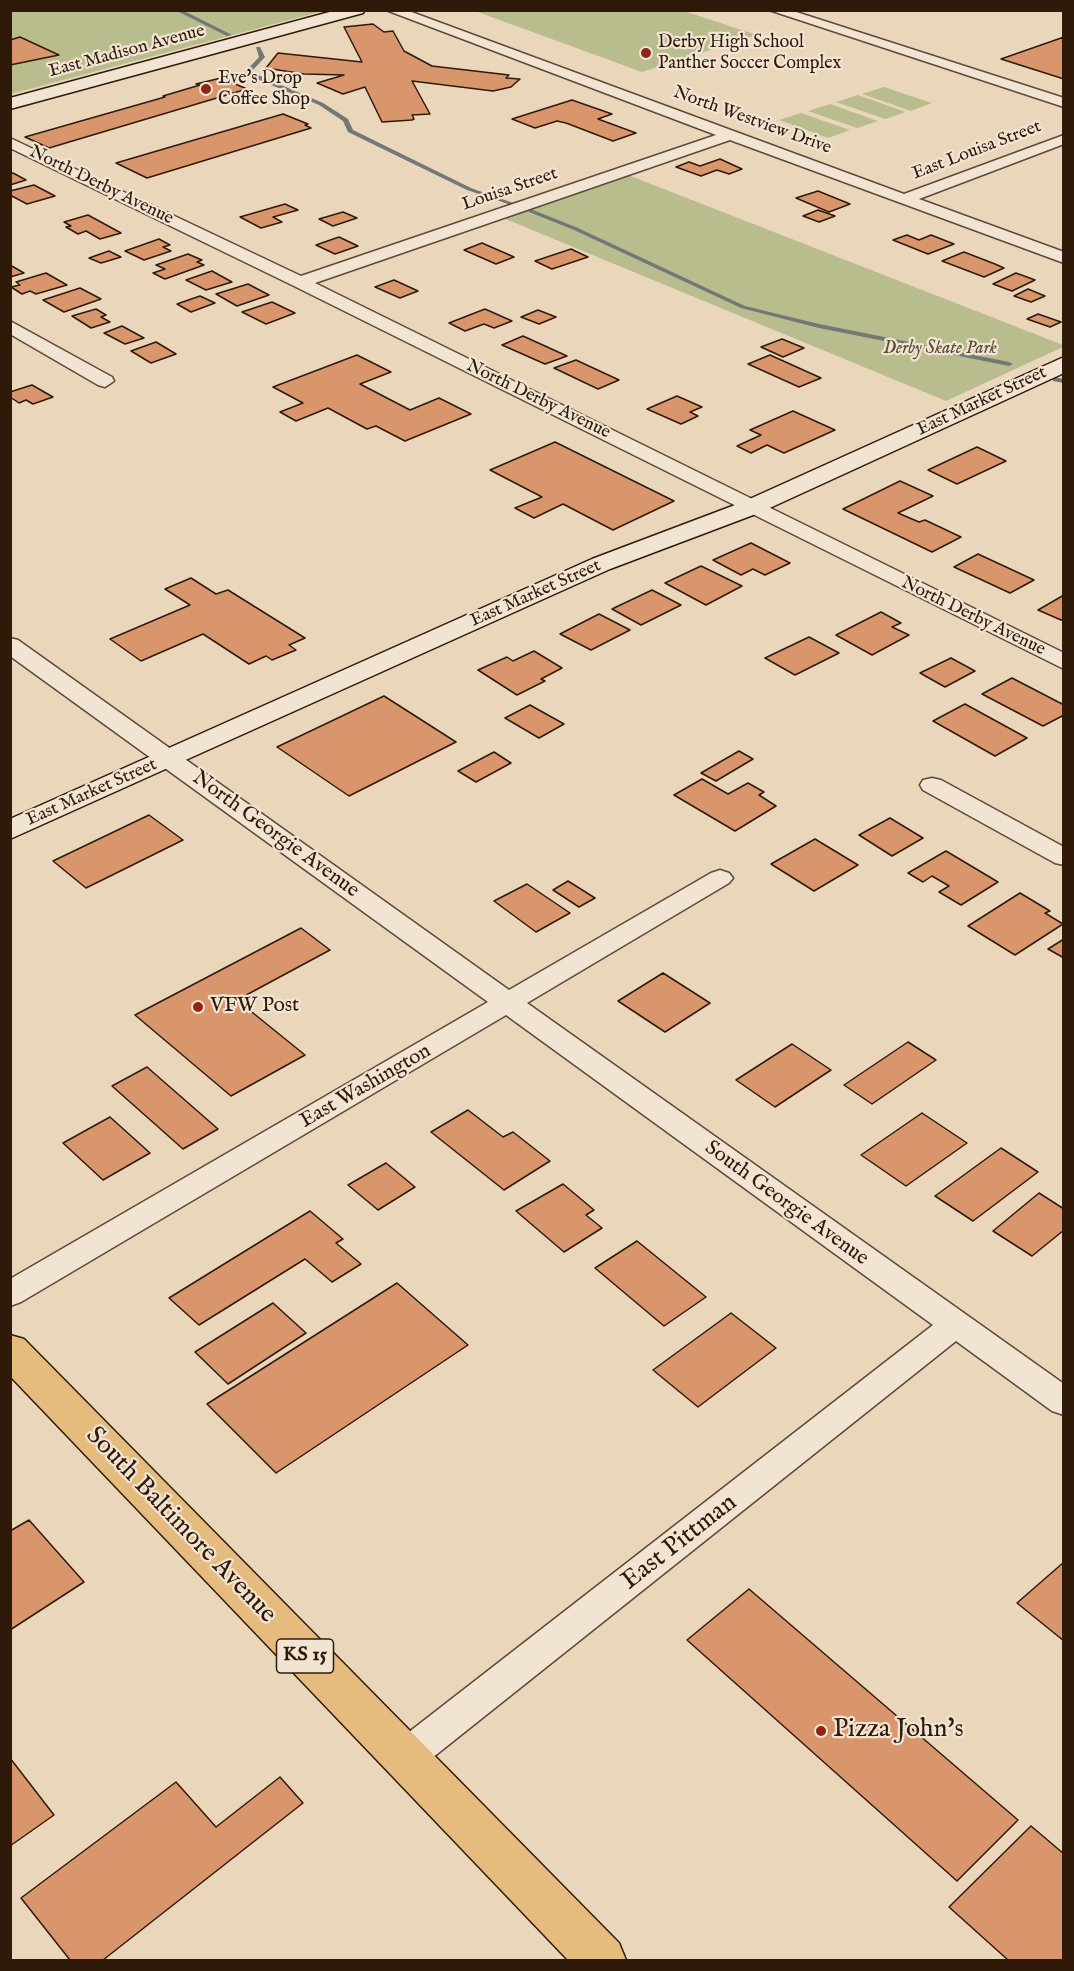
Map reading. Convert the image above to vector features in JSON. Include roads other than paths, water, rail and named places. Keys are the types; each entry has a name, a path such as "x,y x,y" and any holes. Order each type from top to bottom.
{"main road":[{"name":"South Baltimore Avenue","path":"10,1350 601,1960"}],"street":[{"name":"East Madison Avenue","path":"10,104 357,10"},
{"name":"North Westview Drive","path":"392,10 1064,258"},
{"path":"775,10 1064,102"},
{"name":"Louisa Street","path":"300,282 733,134"},
{"name":"East Louisa Street","path":"904,199 1064,139"},
{"name":"North Derby Avenue","path":"10,142 300,282 1064,662"},
{"path":"10,326 105,381"},
{"name":"East Market Street","path":"10,830 601,564 752,507 1064,364"},
{"name":"North Georgie Avenue","path":"10,645 170,758 508,1004"},
{"path":"932,785 1064,858"},
{"name":"East Washington","path":"10,1294 720,878"},
{"name":"South Georgie Avenue","path":"508,1004 1064,1402"},
{"name":"East Pittman","path":"404,1758 955,1326"}],"waterway":[{"path":"177,10 229,35"},
{"path":"258,48 262,57 247,73 321,104 346,120 350,131 469,189 513,204"},
{"path":"531,211 576,229 743,307 819,326 1009,364"},
{"path":"1056,379 1064,381"}],"place":[{"name":"Derby High School Panther Soccer Complex","path":"646,53"},
{"name":"Eve's Drop Coffee Shop","path":"206,89"},
{"name":"VFW Post","path":"198,1007"},
{"name":"Pizza John's","path":"821,1731"}],"park label":[{"name":"Derby Skate Park","path":"940,349"}]}
